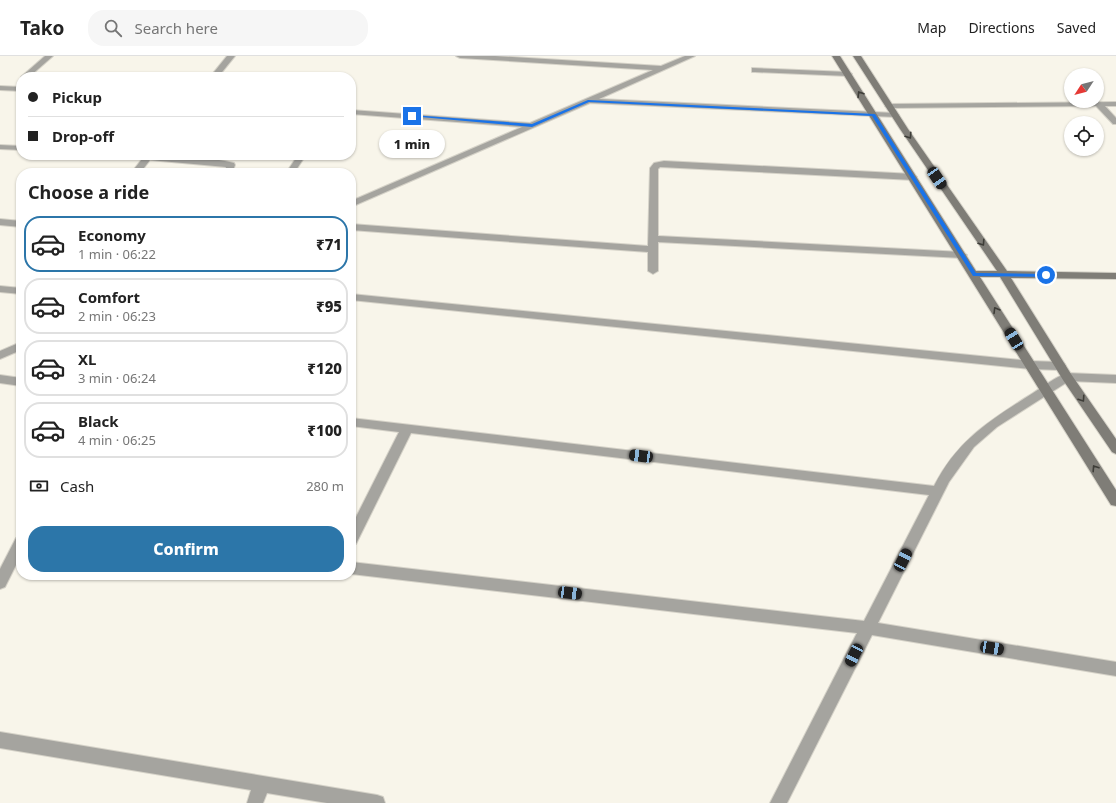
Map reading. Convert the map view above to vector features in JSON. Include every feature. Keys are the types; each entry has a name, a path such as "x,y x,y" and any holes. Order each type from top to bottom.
{"main road":[{"path":"836,56 975,274 1046,391 1116,501"},
{"path":"857,56 1004,275 1064,371 1116,449"},
{"path":"975,274 1116,276"}],"street":[{"path":"31,72 49,56"},
{"path":"218,72 231,56"},
{"path":"460,56 662,69"},
{"path":"356,202 691,56"},
{"path":"755,70 848,74"},
{"path":"11,88 16,84"},
{"path":"0,88 16,88"},
{"path":"588,101 873,115 892,110 1064,105"},
{"path":"1104,104 1116,104"},
{"path":"1102,108 1116,122"},
{"path":"356,112 532,125"},
{"path":"0,147 16,148"},
{"path":"139,168 146,160"},
{"path":"190,160 231,165 230,168"},
{"path":"653,271 654,168 658,165 664,164 913,177"},
{"path":"0,222 16,224"},
{"path":"356,227 654,244 962,255"},
{"path":"0,289 16,291"},
{"path":"356,298 1030,365 1116,379"},
{"path":"0,355 16,348"},
{"path":"778,803 944,479 970,444 993,424 1046,391 1064,371"},
{"path":"0,379 16,381"},
{"path":"356,423 938,491"},
{"path":"356,530 407,428"},
{"path":"0,582 16,552"},
{"path":"356,569 868,628 1116,669"},
{"path":"0,740 378,803"},
{"path":"255,803 262,784"}],"route":[{"path":"412,116 532,125 588,101 873,115 975,274 1046,275"}]}
